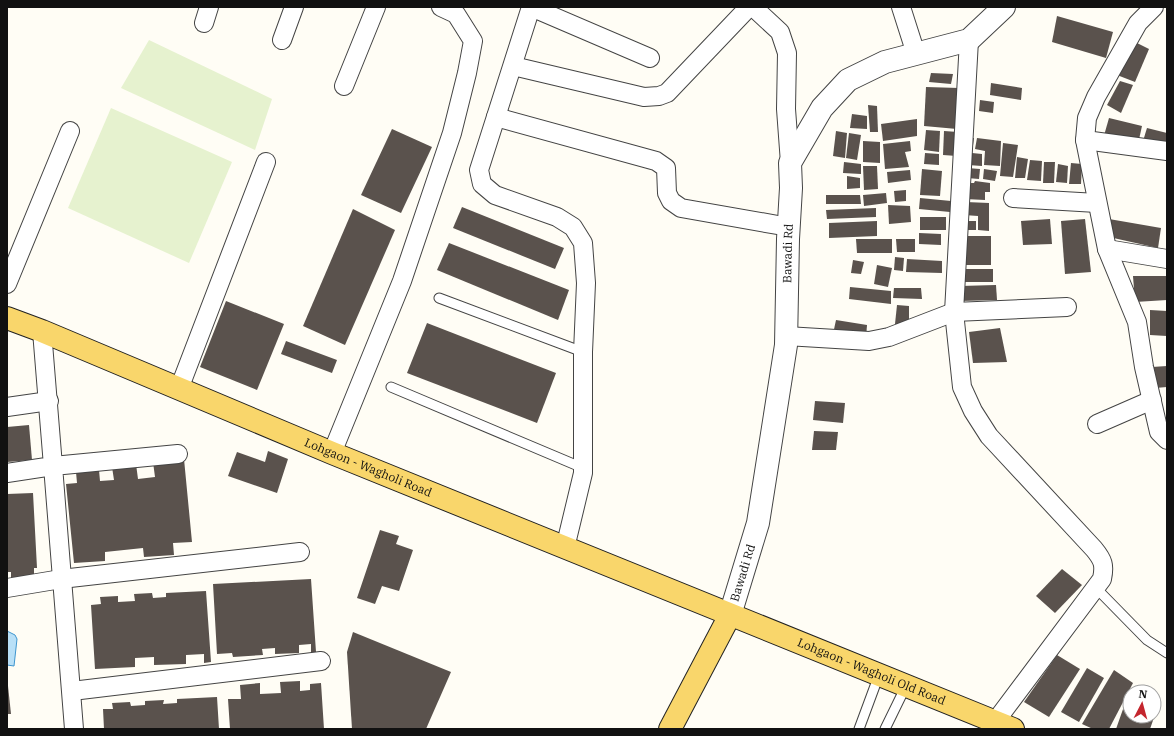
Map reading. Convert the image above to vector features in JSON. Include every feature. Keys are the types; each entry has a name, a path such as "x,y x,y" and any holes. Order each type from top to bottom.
{"main road":[{"name":"Lohgaon - Wagholi Road","path":"7,318 332,453 730,615"},
{"name":"Lohgaon - Wagholi Old Road","path":"730,615 1004,725"},
{"path":"670,729 730,615"}],"street":[{"path":"282,40 294,7"},
{"path":"344,86 376,7"},
{"path":"332,453 402,281 452,133 467,73 473,41 456,14 442,7"},
{"path":"565,548 583,468 583,352 586,283 583,243 573,227 557,217 495,195 482,184 479,170 531,7 650,58"},
{"path":"513,66 644,97 659,96 667,93 749,7"},
{"path":"753,7 780,32 787,54 786,109 790,162"},
{"path":"901,7 916,54"},
{"path":"790,162 822,108 848,80 885,62 968,40 1004,7"},
{"path":"1154,7 1138,23 1096,97 1088,118 1084,140 1107,249 1137,322 1159,432 1167,440"},
{"path":"968,40 954,312 962,387 973,411 989,436 1094,549 1102,560 1104,570 1102,579 1004,725"},
{"path":"496,117 656,161 666,168 667,193 671,201 681,208 789,227"},
{"path":"7,284 70,131"},
{"path":"1084,140 1167,151"},
{"path":"180,389 266,162"},
{"name":"Bawadi Rd","path":"730,615 758,523 786,345 791,188 790,162"},
{"path":"1014,198 1097,203"},
{"path":"1107,249 1167,259"},
{"path":"786,336 869,341 889,337 954,312 1067,307"},
{"path":"42,332 74,729"},
{"path":"1097,424 1152,400"},
{"path":"7,407 48,401"},
{"path":"7,473 53,466 178,454"},
{"path":"7,588 61,579 300,552"},
{"path":"72,691 321,661"}],"lane":[{"path":"440,298 583,352"},
{"path":"391,387 583,468"},
{"path":"1095,588 1147,640 1167,653"},
{"path":"859,729 879,675"},
{"path":"885,729 906,686"}],"green space":[{"path":"149,40 272,99 255,150 121,88"},
{"path":"111,108 232,162 189,263 68,208"}],"water":[{"path":"7,631 15,635 17,639 14,666 7,665"}],"building":[{"path":"1057,16 1113,32 1106,58 1052,42"},
{"path":"1133,41 1149,49 1135,82 1117,75"},
{"path":"931,73 953,74 951,84 929,82"},
{"path":"1120,81 1133,85 1121,113 1107,105"},
{"path":"991,83 1022,88 1021,100 990,95"},
{"path":"926,87 959,88 957,129 924,126"},
{"path":"980,100 994,102 993,113 979,111"},
{"path":"868,105 877,106 878,132 870,132"},
{"path":"852,114 867,116 867,129 850,128"},
{"path":"1109,118 1142,126 1138,144 1103,139"},
{"path":"917,119 917,136 883,141 881,124"},
{"path":"1147,128 1167,133 1167,145 1143,141"},
{"path":"392,129 432,147 401,213 361,195"},
{"path":"926,130 940,131 939,152 924,150"},
{"path":"836,131 847,133 845,158 833,156"},
{"path":"944,131 958,132 957,156 943,155"},
{"path":"849,133 861,135 857,160 846,158"},
{"path":"970,138 974,138 972,153 982,154 982,166 968,165"},
{"path":"977,138 1001,141 1000,166 984,165 985,151 975,149"},
{"path":"863,141 880,142 880,163 863,162"},
{"path":"910,141 911,151 905,152 909,167 885,169 883,144"},
{"path":"1003,143 1018,145 1013,177 1000,176"},
{"path":"925,153 939,154 939,165 924,164"},
{"path":"1017,157 1028,159 1025,178 1015,178"},
{"path":"1030,160 1042,161 1041,181 1027,180"},
{"path":"844,162 861,164 861,174 843,173"},
{"path":"1044,162 1055,162 1054,183 1043,183"},
{"path":"1071,163 1082,164 1081,184 1069,184"},
{"path":"1058,164 1068,166 1067,183 1056,182"},
{"path":"863,166 877,166 878,189 864,190"},
{"path":"967,168 980,169 979,179 967,178"},
{"path":"922,169 942,171 940,196 920,195"},
{"path":"984,169 997,171 995,181 983,179"},
{"path":"910,170 911,180 888,183 887,172"},
{"path":"847,176 860,178 860,188 847,189"},
{"path":"975,181 990,183 990,192 985,192 985,200 965,199 967,183 974,183"},
{"path":"906,190 906,201 895,202 894,191"},
{"path":"886,193 887,203 864,206 863,195"},
{"path":"826,195 860,195 861,204 826,204"},
{"path":"920,198 951,201 950,212 919,209"},
{"path":"966,202 989,203 989,231 978,230 978,216 964,215"},
{"path":"888,205 910,206 911,222 889,224"},
{"path":"462,207 564,248 555,269 453,228"},
{"path":"876,208 876,217 827,219 826,210"},
{"path":"353,209 395,230 345,345 303,326"},
{"path":"920,217 946,217 946,230 920,230"},
{"path":"1050,219 1052,244 1023,245 1021,221"},
{"path":"1085,219 1091,272 1065,274 1061,221"},
{"path":"1109,219 1161,228 1158,248 1109,237"},
{"path":"877,221 877,236 829,238 829,223"},
{"path":"963,221 976,221 976,230 962,230"},
{"path":"919,233 941,234 941,245 919,244"},
{"path":"962,236 991,236 991,265 960,265"},
{"path":"856,239 892,239 892,253 857,253"},
{"path":"896,239 915,239 915,252 897,252"},
{"path":"449,243 569,290 558,320 437,270"},
{"path":"895,257 904,258 903,271 894,270"},
{"path":"907,259 942,261 942,273 906,272"},
{"path":"853,260 864,262 861,274 851,273"},
{"path":"877,265 892,268 888,287 874,284"},
{"path":"960,269 993,269 993,282 960,282"},
{"path":"1133,276 1167,276 1167,300 1135,302"},
{"path":"996,285 997,300 960,301 960,286"},
{"path":"850,287 891,291 891,304 849,299"},
{"path":"894,288 921,288 922,299 893,298"},
{"path":"226,301 284,324 257,390 200,367"},
{"path":"897,305 909,306 909,326 895,324"},
{"path":"1150,310 1167,311 1167,336 1150,335"},
{"path":"836,320 867,325 866,338 833,334"},
{"path":"427,323 556,373 537,423 407,373"},
{"path":"1000,328 1007,362 973,363 969,332"},
{"path":"286,341 337,360 332,373 281,354"},
{"path":"1167,366 1167,387 1155,388 1152,367"},
{"path":"815,401 845,403 843,423 813,420"},
{"path":"29,425 32,460 7,462 7,427"},
{"path":"814,431 838,432 836,450 812,450"},
{"path":"268,451 288,459 277,493 228,476 237,452 265,462"},
{"path":"184,459 192,542 173,543 174,555 144,557 143,548 105,552 105,561 74,563 66,484 77,483 76,472 99,470 100,481 114,480 112,467 136,464 138,479 155,477 153,462"},
{"path":"33,493 37,568 34,568 34,579 11,580 11,572 7,572 7,494"},
{"path":"380,530 399,536 396,544 413,550 399,591 382,586 375,604 357,598"},
{"path":"1062,569 1082,585 1055,613 1036,596"},
{"path":"311,579 316,652 311,653 311,644 299,645 299,653 275,654 275,648 262,649 263,655 233,657 232,653 217,654 213,584"},
{"path":"206,591 211,662 204,663 204,654 186,655 186,664 154,665 154,657 135,658 135,667 95,669 91,605 101,604 100,597 118,596 118,602 135,601 134,594 152,593 153,598 166,597 166,593"},
{"path":"353,632 451,672 426,729 352,729 347,652"},
{"path":"1057,655 1080,669 1049,717 1024,702"},
{"path":"1087,668 1104,678 1079,722 1061,712"},
{"path":"1114,670 1133,683 1122,684 1122,704 1109,729 1093,729 1082,724"},
{"path":"300,681 300,691 310,690 310,684 321,683 324,729 230,729 228,699 241,699 240,685 260,683 260,694 281,693 280,682"},
{"path":"8,686 11,714 7,714"},
{"path":"217,697 219,729 104,729 103,709 113,709 112,703 130,702 131,706 145,705 145,701 164,700 163,704 177,703 177,699"},
{"path":"1122,712 1122,724 1152,724 1150,729 1116,729"}]}
